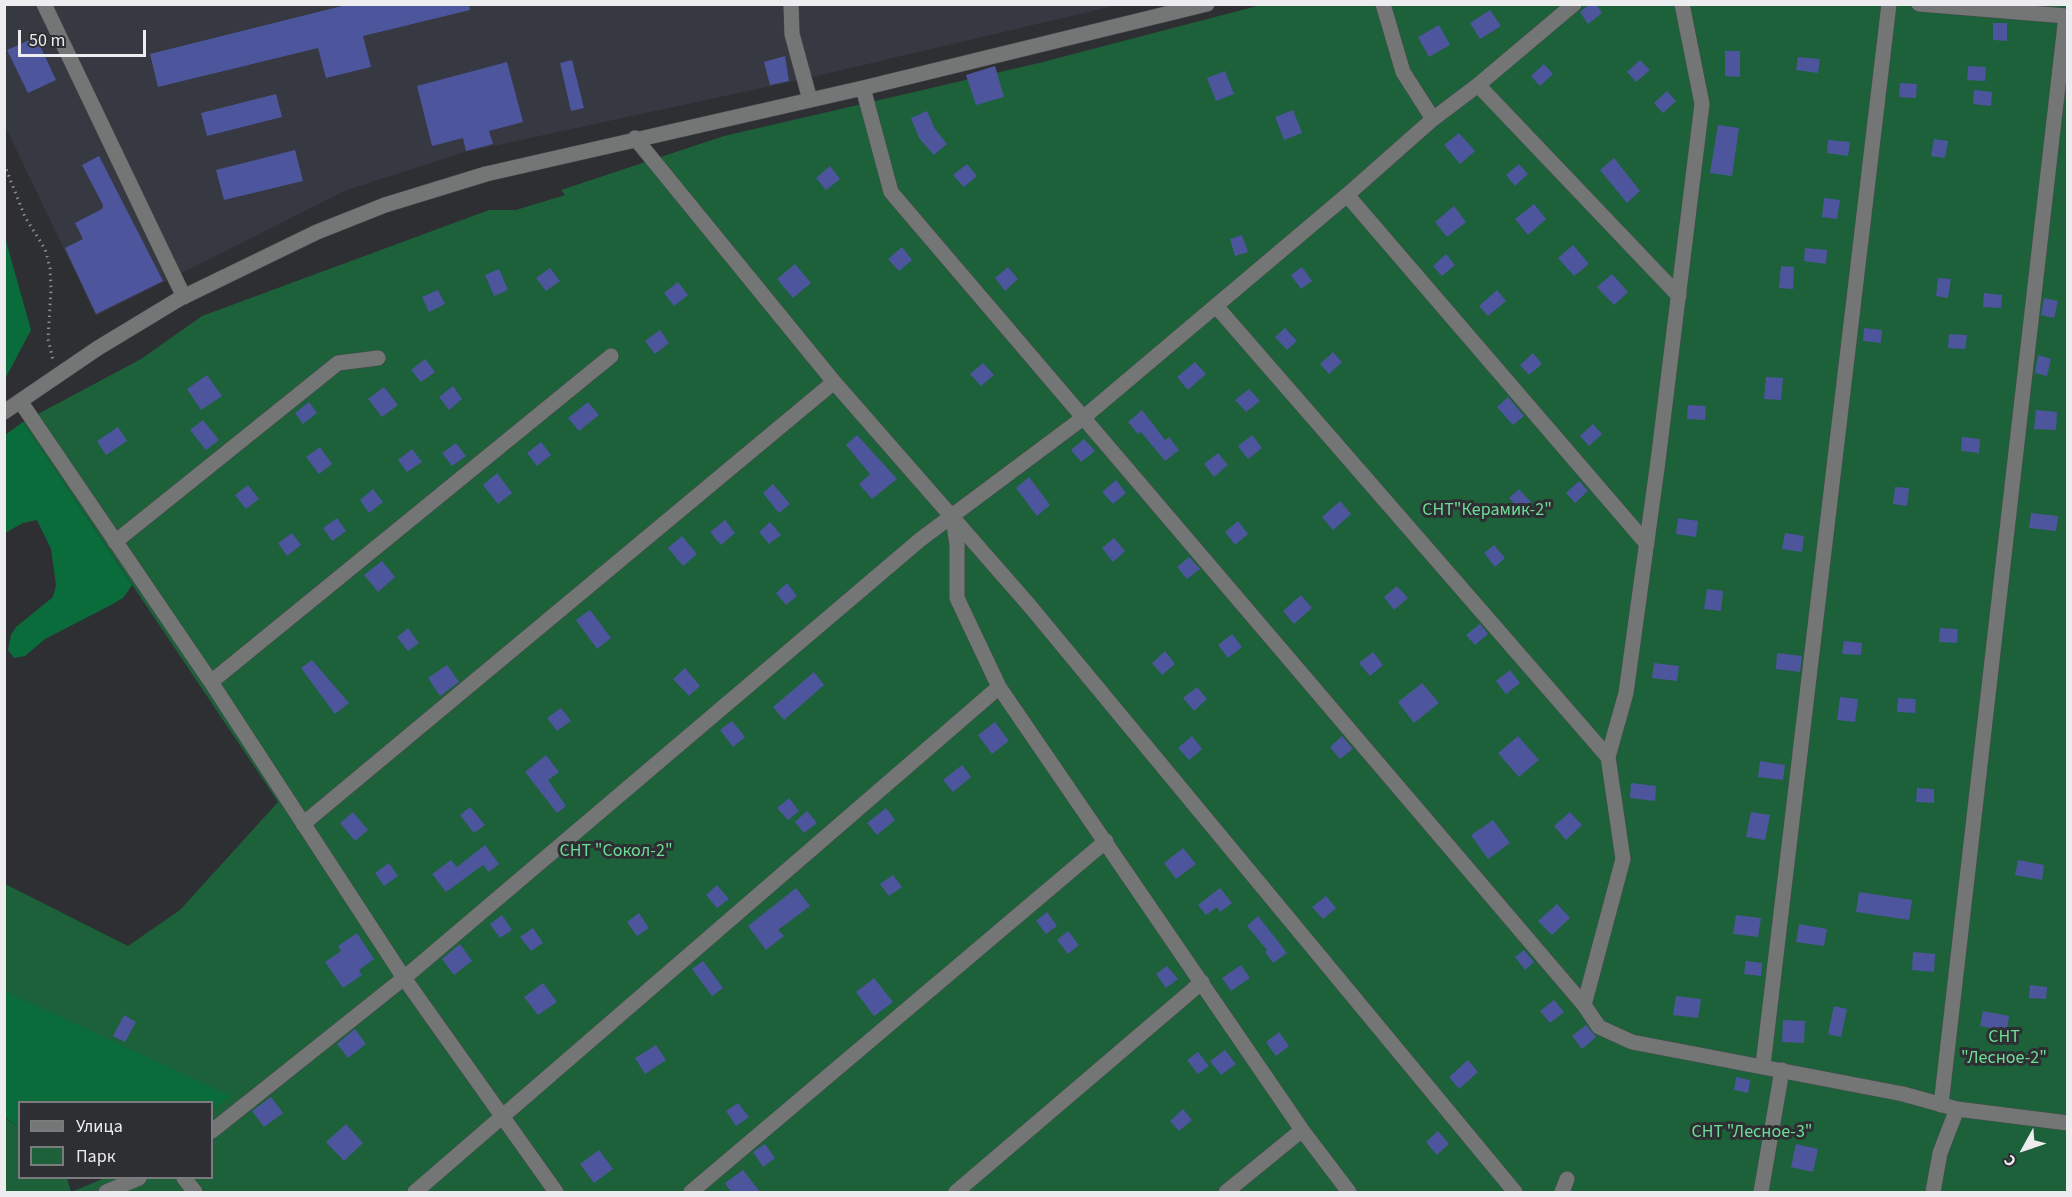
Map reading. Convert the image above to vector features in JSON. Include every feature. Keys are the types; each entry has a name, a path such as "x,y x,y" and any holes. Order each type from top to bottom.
{"street":[{"path":"44,4 184,297"},
{"path":"791,4 789,15 792,34 810,100"},
{"path":"4,412 98,348 184,297 317,232 385,205 486,174 635,138 863,88 1207,4"},
{"path":"1383,4 1403,72 1433,119"},
{"path":"213,1130 404,978 912,547 1083,418 1347,195 1433,119 1478,85 1574,4"},
{"path":"1584,1005 1623,858 1608,757 1626,693 1702,104 1682,4"},
{"path":"1763,1065 1889,4"},
{"path":"1919,4 2066,16 1941,1105"},
{"path":"1478,85 1679,296"},
{"path":"863,88 891,192 1584,1005 1599,1028 1632,1042 1763,1065 1903,1094 1957,1109 2067,1123"},
{"path":"635,138 834,382 1029,605 1515,1192"},
{"path":"1347,195 1647,544"},
{"path":"1216,306 1608,757"},
{"path":"211,682 611,356"},
{"path":"115,542 338,363 378,358"},
{"path":"303,824 834,382"},
{"path":"21,401 211,682 404,978 555,1192"},
{"path":"953,518 957,545 955,582 957,598 999,687 1302,1130 1349,1192"},
{"path":"415,1192 999,687"},
{"path":"691,1192 1106,841"},
{"path":"956,1192 1202,982"},
{"path":"1761,1192 1782,1070"},
{"path":"1933,1192 1940,1153 1957,1109"},
{"path":"1226,1192 1302,1130"},
{"path":"106,1192 137,1179"},
{"path":"185,1179 195,1192"}],"path":[{"path":"4,164 25,217 45,249 50,268 48,339 57,376"}],"shaded area":[{"path":"5,5 1118,5 804,79 465,152 347,190 96,316 5,126"}],"green space":[{"path":"1261,5 2067,5 2067,1192 71,1192 103,1179 213,1179 213,1110 230,1096 4,991 5,884 128,946 180,910 278,802 23,422 141,359 202,316 489,210 516,210 565,195 561,190 724,136 1039,63"},
{"path":"4,234 31,330 5,379 4,379"},
{"path":"23,422 132,585 123,598 45,639 25,656 14,658 8,650 11,635 16,627 53,597 56,585 51,549 37,520 23,523 5,533 5,435"},
{"path":"5,991 231,1096 213,1110 213,1101 18,1101 18,1127 5,1117"},
{"path":"4,1117 18,1127 18,1179 67,1179 71,1192 5,1192"}],"building":[{"path":"350,4 469,4 470,10 363,36 371,67 326,78 318,48 158,87 150,54"},
{"path":"1590,4 1596,4 1602,13 1588,24 1580,12"},
{"path":"1490,10 1501,26 1480,39 1470,23"},
{"path":"1993,23 2007,23 2007,41 1993,40"},
{"path":"1439,25 1450,45 1429,57 1418,37"},
{"path":"36,37 56,80 28,93 7,50"},
{"path":"1725,51 1740,51 1740,77 1725,76"},
{"path":"785,56 789,81 770,85 764,62"},
{"path":"1798,57 1820,59 1818,73 1796,70"},
{"path":"572,60 584,108 571,111 560,63"},
{"path":"1640,60 1650,70 1636,82 1627,72"},
{"path":"507,62 523,122 489,131 493,144 466,151 463,138 432,146 417,86"},
{"path":"1544,64 1553,74 1540,86 1531,76"},
{"path":"995,66 1004,97 976,105 966,75"},
{"path":"1968,66 1986,67 1985,81 1967,80"},
{"path":"1225,71 1234,94 1216,101 1207,78"},
{"path":"1900,83 1917,84 1916,98 1899,97"},
{"path":"1974,90 1992,92 1991,106 1973,104"},
{"path":"1667,91 1676,101 1663,113 1654,103"},
{"path":"276,94 282,117 207,136 201,113"},
{"path":"1293,110 1302,133 1284,140 1275,117"},
{"path":"927,111 935,129 947,144 934,155 919,138 911,118"},
{"path":"1718,125 1739,128 1732,176 1710,173"},
{"path":"1459,133 1475,151 1460,164 1444,145"},
{"path":"1934,139 1948,141 1945,158 1931,156"},
{"path":"1828,140 1850,142 1848,156 1827,153"},
{"path":"295,150 303,181 224,200 216,170"},
{"path":"99,156 163,281 96,314 65,248 83,239 75,223 102,209 103,205 82,165"},
{"path":"1614,158 1640,191 1627,203 1600,170"},
{"path":"967,164 977,176 964,187 953,175"},
{"path":"1519,164 1528,174 1515,186 1506,175"},
{"path":"830,166 840,179 826,190 816,178"},
{"path":"1824,198 1840,200 1837,219 1822,217"},
{"path":"1534,204 1546,219 1528,235 1515,219"},
{"path":"1454,206 1466,222 1447,237 1435,222"},
{"path":"1242,235 1248,252 1235,256 1230,239"},
{"path":"1573,245 1589,264 1574,276 1558,258"},
{"path":"902,247 912,260 899,271 888,259"},
{"path":"1805,248 1827,250 1826,264 1804,261"},
{"path":"1446,254 1455,265 1442,276 1433,266"},
{"path":"795,264 811,283 793,298 777,279"},
{"path":"1781,266 1794,267 1793,289 1779,288"},
{"path":"1008,267 1018,279 1005,291 995,278"},
{"path":"1302,267 1312,281 1301,289 1291,275"},
{"path":"550,268 560,281 546,291 536,278"},
{"path":"499,269 508,290 494,296 485,275"},
{"path":"1612,274 1628,292 1614,305 1597,287"},
{"path":"1938,278 1951,279 1948,298 1936,296"},
{"path":"678,282 688,295 674,306 664,293"},
{"path":"438,290 445,304 429,312 422,297"},
{"path":"1497,290 1506,301 1488,316 1479,306"},
{"path":"1984,293 2002,295 2001,308 1983,307"},
{"path":"2044,298 2058,301 2054,318 2041,315"},
{"path":"1285,328 1297,341 1287,350 1275,337"},
{"path":"1864,328 1882,330 1881,343 1863,341"},
{"path":"660,330 669,343 655,354 645,341"},
{"path":"1949,334 1967,335 1965,349 1948,348"},
{"path":"1333,352 1342,362 1329,374 1320,364"},
{"path":"1533,353 1542,364 1529,375 1520,365"},
{"path":"2038,355 2051,359 2047,376 2035,373"},
{"path":"425,359 435,372 421,382 411,370"},
{"path":"1195,362 1206,374 1188,390 1177,377"},
{"path":"983,363 994,375 981,386 970,374"},
{"path":"207,375 222,396 201,410 187,389"},
{"path":"1766,377 1783,378 1781,400 1764,399"},
{"path":"453,386 462,399 449,410 439,397"},
{"path":"384,387 398,405 382,417 368,399"},
{"path":"1249,389 1260,401 1246,412 1235,400"},
{"path":"1508,397 1524,416 1513,425 1497,407"},
{"path":"309,402 317,413 303,424 295,413"},
{"path":"588,402 599,415 579,431 568,418"},
{"path":"1688,405 1706,406 1705,420 1687,419"},
{"path":"1142,410 1165,440 1169,437 1179,450 1165,461 1141,432 1138,434 1128,422"},
{"path":"2036,410 2057,412 2056,430 2034,429"},
{"path":"203,420 219,440 206,450 190,430"},
{"path":"1593,424 1602,434 1589,446 1580,436"},
{"path":"118,427 127,441 106,455 97,441"},
{"path":"857,435 897,479 872,499 859,484 870,474 846,445"},
{"path":"1252,435 1262,448 1248,459 1238,446"},
{"path":"1962,437 1980,439 1979,453 1961,451"},
{"path":"1084,439 1095,451 1081,462 1071,450"},
{"path":"541,442 551,455 537,466 527,453"},
{"path":"456,443 466,456 452,466 442,453"},
{"path":"320,447 332,464 319,474 306,457"},
{"path":"412,449 422,462 407,472 398,460"},
{"path":"1218,453 1228,465 1214,477 1204,464"},
{"path":"497,473 512,493 498,504 483,485"},
{"path":"1029,477 1050,505 1037,516 1016,488"},
{"path":"1116,480 1126,493 1113,504 1102,492"},
{"path":"1579,481 1588,491 1575,503 1566,493"},
{"path":"773,484 790,504 779,513 763,493"},
{"path":"248,485 259,499 246,509 235,495"},
{"path":"1895,487 1909,488 1907,506 1893,504"},
{"path":"373,489 383,502 369,513 360,500"},
{"path":"1519,489 1531,502 1521,511 1509,498"},
{"path":"1340,501 1351,514 1333,530 1322,517"},
{"path":"2031,513 2058,516 2056,531 2029,528"},
{"path":"337,518 346,531 332,541 323,528"},
{"path":"1678,518 1698,521 1696,537 1676,534"},
{"path":"725,520 735,533 721,545 710,532"},
{"path":"1238,521 1248,534 1235,545 1225,532"},
{"path":"770,522 781,535 769,544 759,532"},
{"path":"292,533 301,545 287,556 278,543"},
{"path":"1785,533 1804,536 1802,552 1782,549"},
{"path":"682,536 697,554 683,566 668,548"},
{"path":"1114,538 1125,551 1113,562 1102,548"},
{"path":"1494,545 1505,558 1495,567 1484,553"},
{"path":"1189,557 1200,569 1187,579 1177,567"},
{"path":"382,561 395,577 378,592 364,575"},
{"path":"787,583 797,596 786,605 776,593"},
{"path":"1397,586 1408,598 1394,610 1384,597"},
{"path":"1707,589 1723,591 1721,611 1704,609"},
{"path":"1301,595 1312,608 1294,624 1283,611"},
{"path":"590,610 611,638 597,649 576,620"},
{"path":"1480,624 1488,634 1475,645 1466,635"},
{"path":"408,628 419,643 408,651 397,637"},
{"path":"1940,628 1958,629 1957,643 1939,642"},
{"path":"1232,634 1242,647 1228,658 1218,645"},
{"path":"1844,641 1862,643 1861,655 1842,654"},
{"path":"1165,651 1175,664 1162,675 1152,663"},
{"path":"1373,652 1383,665 1370,676 1359,663"},
{"path":"1777,653 1802,656 1800,672 1776,669"},
{"path":"312,660 349,703 335,714 301,668"},
{"path":"1654,663 1679,666 1677,681 1652,678"},
{"path":"447,665 459,682 440,696 428,678"},
{"path":"685,668 700,686 689,696 673,679"},
{"path":"1510,670 1520,683 1506,694 1496,681"},
{"path":"814,672 824,685 784,720 773,707"},
{"path":"1422,683 1439,703 1414,723 1398,702"},
{"path":"1197,687 1207,699 1194,711 1183,698"},
{"path":"1840,697 1858,699 1855,722 1837,720"},
{"path":"1898,698 1916,699 1915,713 1897,712"},
{"path":"561,708 571,721 557,731 547,718"},
{"path":"732,721 745,737 733,747 720,730"},
{"path":"995,722 1009,741 992,754 978,735"},
{"path":"1192,736 1202,749 1189,760 1178,748"},
{"path":"1342,736 1353,749 1340,759 1330,747"},
{"path":"1518,736 1539,760 1519,777 1498,753"},
{"path":"546,755 559,772 548,780 566,806 557,813 525,772"},
{"path":"1760,761 1785,765 1783,780 1758,777"},
{"path":"962,765 971,777 953,792 943,780"},
{"path":"1631,783 1656,786 1655,801 1630,798"},
{"path":"1917,788 1934,789 1934,803 1916,802"},
{"path":"789,798 799,811 788,820 777,808"},
{"path":"470,807 485,825 474,833 460,815"},
{"path":"886,808 895,820 877,835 867,823"},
{"path":"807,811 817,823 804,833 795,822"},
{"path":"353,812 368,830 355,841 340,823"},
{"path":"1570,812 1582,825 1566,840 1554,826"},
{"path":"1751,812 1770,815 1765,840 1746,837"},
{"path":"1493,820 1510,843 1488,859 1471,835"},
{"path":"485,845 499,864 489,872 483,865 446,892 432,874 451,860 457,867"},
{"path":"1183,848 1196,864 1176,879 1164,863"},
{"path":"2018,860 2044,865 2042,880 2015,875"},
{"path":"389,863 398,876 384,886 375,873"},
{"path":"893,875 902,887 889,896 880,884"},
{"path":"717,885 729,899 717,908 706,895"},
{"path":"796,888 810,906 778,930 784,936 766,950 748,926"},
{"path":"1220,888 1232,903 1220,912 1217,907 1206,915 1198,905"},
{"path":"1859,892 1912,900 1909,920 1856,912"},
{"path":"1326,896 1336,908 1323,919 1312,907"},
{"path":"1557,904 1570,918 1552,935 1538,921"},
{"path":"1047,912 1057,926 1046,934 1036,921"},
{"path":"639,913 649,928 637,936 627,922"},
{"path":"502,915 512,930 500,938 490,924"},
{"path":"1736,915 1761,918 1758,937 1733,934"},
{"path":"1258,916 1287,953 1273,963 1265,952 1267,950 1247,926"},
{"path":"1799,924 1827,929 1824,946 1796,942"},
{"path":"533,928 543,943 531,951 520,937"},
{"path":"1068,931 1079,945 1068,954 1057,940"},
{"path":"357,933 374,959 359,970 362,975 343,988 325,962 341,951 338,946"},
{"path":"460,944 472,961 454,975 442,959"},
{"path":"1524,950 1534,962 1525,970 1515,957"},
{"path":"1913,952 1935,954 1934,972 1912,970"},
{"path":"703,961 723,988 712,996 692,969"},
{"path":"1746,961 1762,963 1761,976 1744,974"},
{"path":"1241,965 1250,978 1231,991 1222,978"},
{"path":"1167,966 1178,979 1166,988 1156,974"},
{"path":"874,978 893,1002 874,1016 856,992"},
{"path":"543,983 557,1002 538,1015 524,997"},
{"path":"2030,985 2047,987 2046,999 2029,998"},
{"path":"1676,996 1701,999 1698,1018 1673,1015"},
{"path":"1554,1000 1564,1012 1550,1023 1540,1011"},
{"path":"1834,1006 1847,1009 1841,1037 1828,1034"},
{"path":"1983,1011 2009,1016 2007,1031 1980,1026"},
{"path":"124,1015 136,1022 125,1042 113,1036"},
{"path":"1783,1020 1805,1021 1804,1043 1782,1042"},
{"path":"1586,1025 1596,1037 1582,1049 1572,1036"},
{"path":"355,1029 366,1044 348,1058 337,1044"},
{"path":"1279,1032 1289,1046 1276,1056 1266,1042"},
{"path":"656,1045 666,1060 645,1074 635,1058"},
{"path":"1225,1050 1236,1064 1221,1075 1210,1061"},
{"path":"1198,1052 1209,1066 1198,1074 1187,1060"},
{"path":"1468,1060 1478,1072 1459,1089 1449,1077"},
{"path":"1736,1077 1750,1080 1748,1093 1734,1090"},
{"path":"271,1097 283,1113 264,1127 252,1111"},
{"path":"738,1103 749,1117 736,1126 726,1111"},
{"path":"1183,1109 1192,1120 1179,1131 1170,1121"},
{"path":"346,1124 363,1143 344,1161 326,1142"},
{"path":"1438,1131 1449,1144 1437,1155 1426,1142"},
{"path":"765,1144 775,1158 763,1167 753,1152"},
{"path":"1796,1144 1818,1149 1813,1172 1791,1167"},
{"path":"599,1150 613,1169 594,1183 580,1164"},
{"path":"743,1170 760,1192 731,1192 725,1183"}],"park label":[{"name":"СНТ\"Керамик-2\"","path":"1487,511"},
{"name":"СНТ \"Сокол-2\"","path":"616,852"},
{"name":"СНТ \"Лесное-2\"","path":"2004,1048"},
{"name":"СНТ \"Лесное-3\"","path":"1752,1133"}]}
